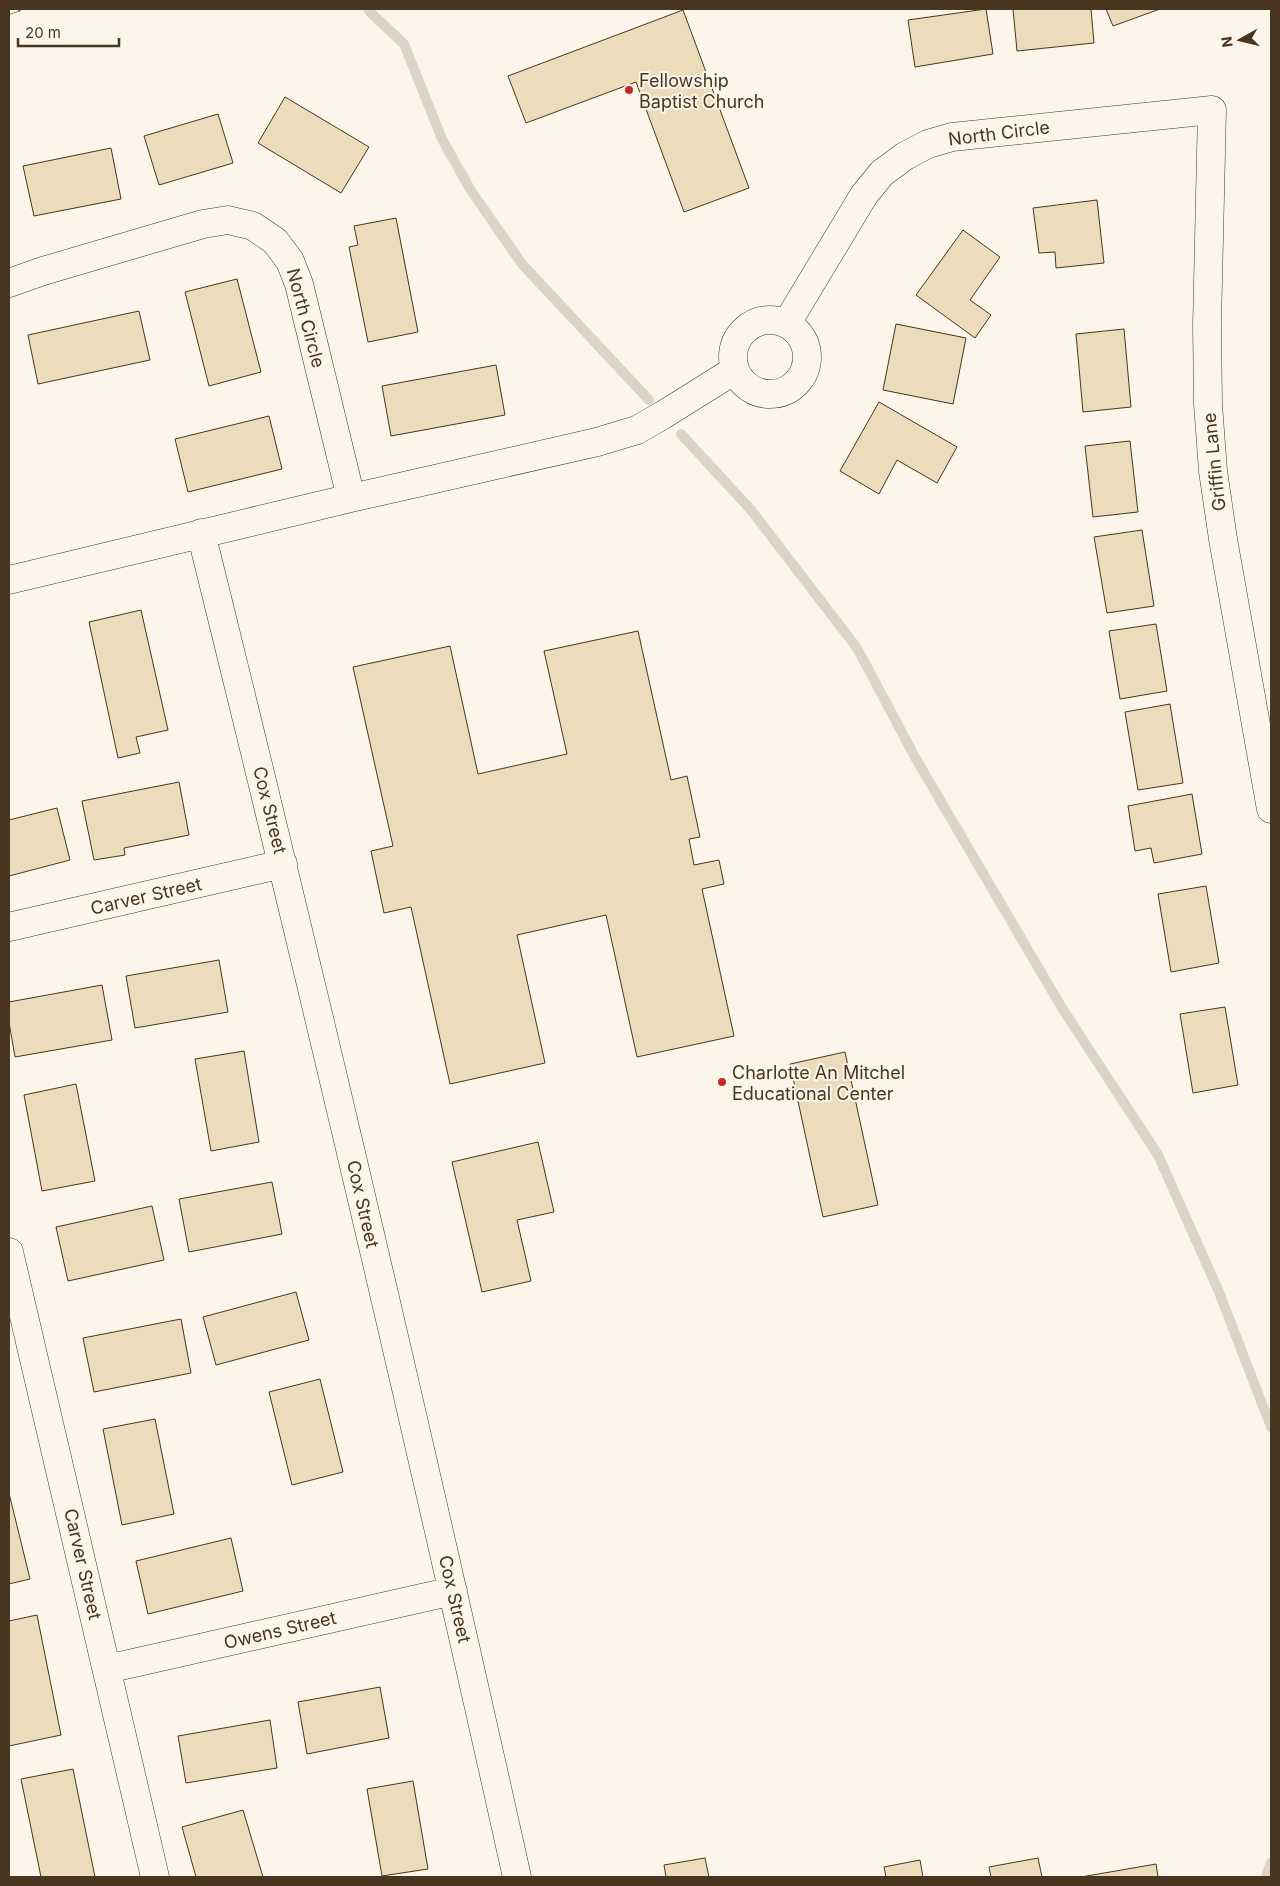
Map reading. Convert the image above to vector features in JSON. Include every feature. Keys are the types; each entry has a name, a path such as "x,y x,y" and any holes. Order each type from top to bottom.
{"street":[{"name":"North Circle","path":"787,322 864,195 882,173 905,156 928,144 952,137 1212,110"},
{"name":"Griffin Lane","path":"1212,110 1206,325 1208,404 1213,471 1222,539 1271,809"},
{"name":"North Circle","path":"9,283 43,271 203,224 228,220 253,226 275,241 290,261 299,284 351,498"},
{"path":"762,319 775,319 787,322 804,339 807,363 804,374 796,384 787,390 775,394 764,394 751,389 741,381 735,370 732,357 740,333 750,324 762,319"},
{"path":"9,580 201,533 597,442 637,430 735,370"},
{"name":"Cox Street","path":"201,533 283,864 453,1591 517,1877"},
{"name":"Carver Street","path":"9,927 283,864"},
{"name":"Carver Street","path":"9,1252 155,1877"},
{"name":"Owens Street","path":"107,1669 453,1591"}],"building":[{"path":"986,9 993,54 915,67 908,20"},
{"path":"1013,9 1091,9 1094,43 1017,51"},
{"path":"1106,9 1160,9 1113,26"},
{"path":"683,10 749,188 684,212 636,82 526,123 508,76"},
{"path":"285,97 369,147 341,193 258,143"},
{"path":"218,114 233,163 159,185 144,136"},
{"path":"111,148 121,199 34,216 23,166"},
{"path":"1097,200 1104,263 1056,268 1055,252 1039,253 1033,208"},
{"path":"396,218 418,332 368,342 349,247 358,245 354,226"},
{"path":"963,230 1000,257 970,300 991,315 975,338 916,295"},
{"path":"237,279 261,372 209,386 185,292"},
{"path":"139,311 150,360 38,384 28,335"},
{"path":"896,324 966,338 953,404 883,390"},
{"path":"1124,329 1131,407 1083,412 1076,334"},
{"path":"496,365 505,415 391,436 382,386"},
{"path":"879,402 957,447 937,483 897,460 879,494 840,471"},
{"path":"269,416 282,469 188,492 175,439"},
{"path":"1130,441 1138,512 1093,517 1085,446"},
{"path":"1142,530 1154,606 1107,613 1094,537"},
{"path":"141,610 168,730 136,737 140,753 118,758 89,622"},
{"path":"1156,624 1167,691 1120,699 1109,631"},
{"path":"638,631 671,780 687,776 700,837 689,839 694,865 719,860 724,884 702,889 734,1036 637,1057 606,915 517,935 545,1063 450,1084 411,907 384,913 371,851 393,846 353,667 450,646 478,774 567,754 544,651"},
{"path":"1170,704 1183,783 1138,790 1125,712"},
{"path":"179,782 189,835 124,848 125,855 94,860 82,801"},
{"path":"1192,794 1202,854 1154,863 1151,848 1135,851 1128,806"},
{"path":"57,808 70,860 9,876 9,820"},
{"path":"1206,886 1219,963 1171,972 1158,894"},
{"path":"219,960 228,1012 135,1028 126,976"},
{"path":"102,985 112,1040 15,1057 9,1022 9,1002"},
{"path":"1225,1007 1238,1085 1193,1093 1180,1014"},
{"path":"244,1051 259,1142 211,1151 195,1059"},
{"path":"845,1052 878,1205 823,1217 790,1064"},
{"path":"76,1084 95,1181 42,1191 24,1095"},
{"path":"538,1142 554,1212 517,1220 531,1281 482,1292 452,1162"},
{"path":"272,1182 282,1234 189,1252 179,1199"},
{"path":"152,1206 164,1260 68,1281 56,1227"},
{"path":"296,1292 309,1340 216,1365 203,1317"},
{"path":"181,1319 191,1373 94,1392 83,1338"},
{"path":"320,1379 343,1472 292,1485 269,1392"},
{"path":"155,1419 174,1514 122,1525 103,1429"},
{"path":"9,1493 30,1579 9,1584"},
{"path":"231,1538 243,1591 148,1614 136,1561"},
{"path":"37,1615 61,1735 9,1746 9,1621"},
{"path":"380,1687 389,1738 307,1754 298,1702"},
{"path":"270,1720 277,1768 186,1783 178,1736"},
{"path":"73,1769 95,1877 41,1877 21,1779"},
{"path":"413,1781 428,1869 382,1876 367,1789"},
{"path":"243,1810 263,1877 196,1877 182,1827"},
{"path":"705,1858 709,1877 666,1877 664,1865"},
{"path":"1038,1858 1042,1877 991,1877 989,1867"},
{"path":"920,1860 923,1877 886,1877 884,1867"},
{"path":"1156,1864 1158,1877 1081,1877"}],"waterway":[{"path":"368,9 404,44 442,139 470,189 522,264 649,400"},
{"path":"681,434 751,510 857,648 916,759 1062,1008 1158,1155 1219,1292 1271,1427"},
{"path":"1266,1877 1271,1863"}],"railway":[{"path":"9,12 18,9"}],"place":[{"name":"Fellowship Baptist Church","path":"629,90"},
{"name":"Charlotte An Mitchel Educational Center","path":"722,1082"}]}
